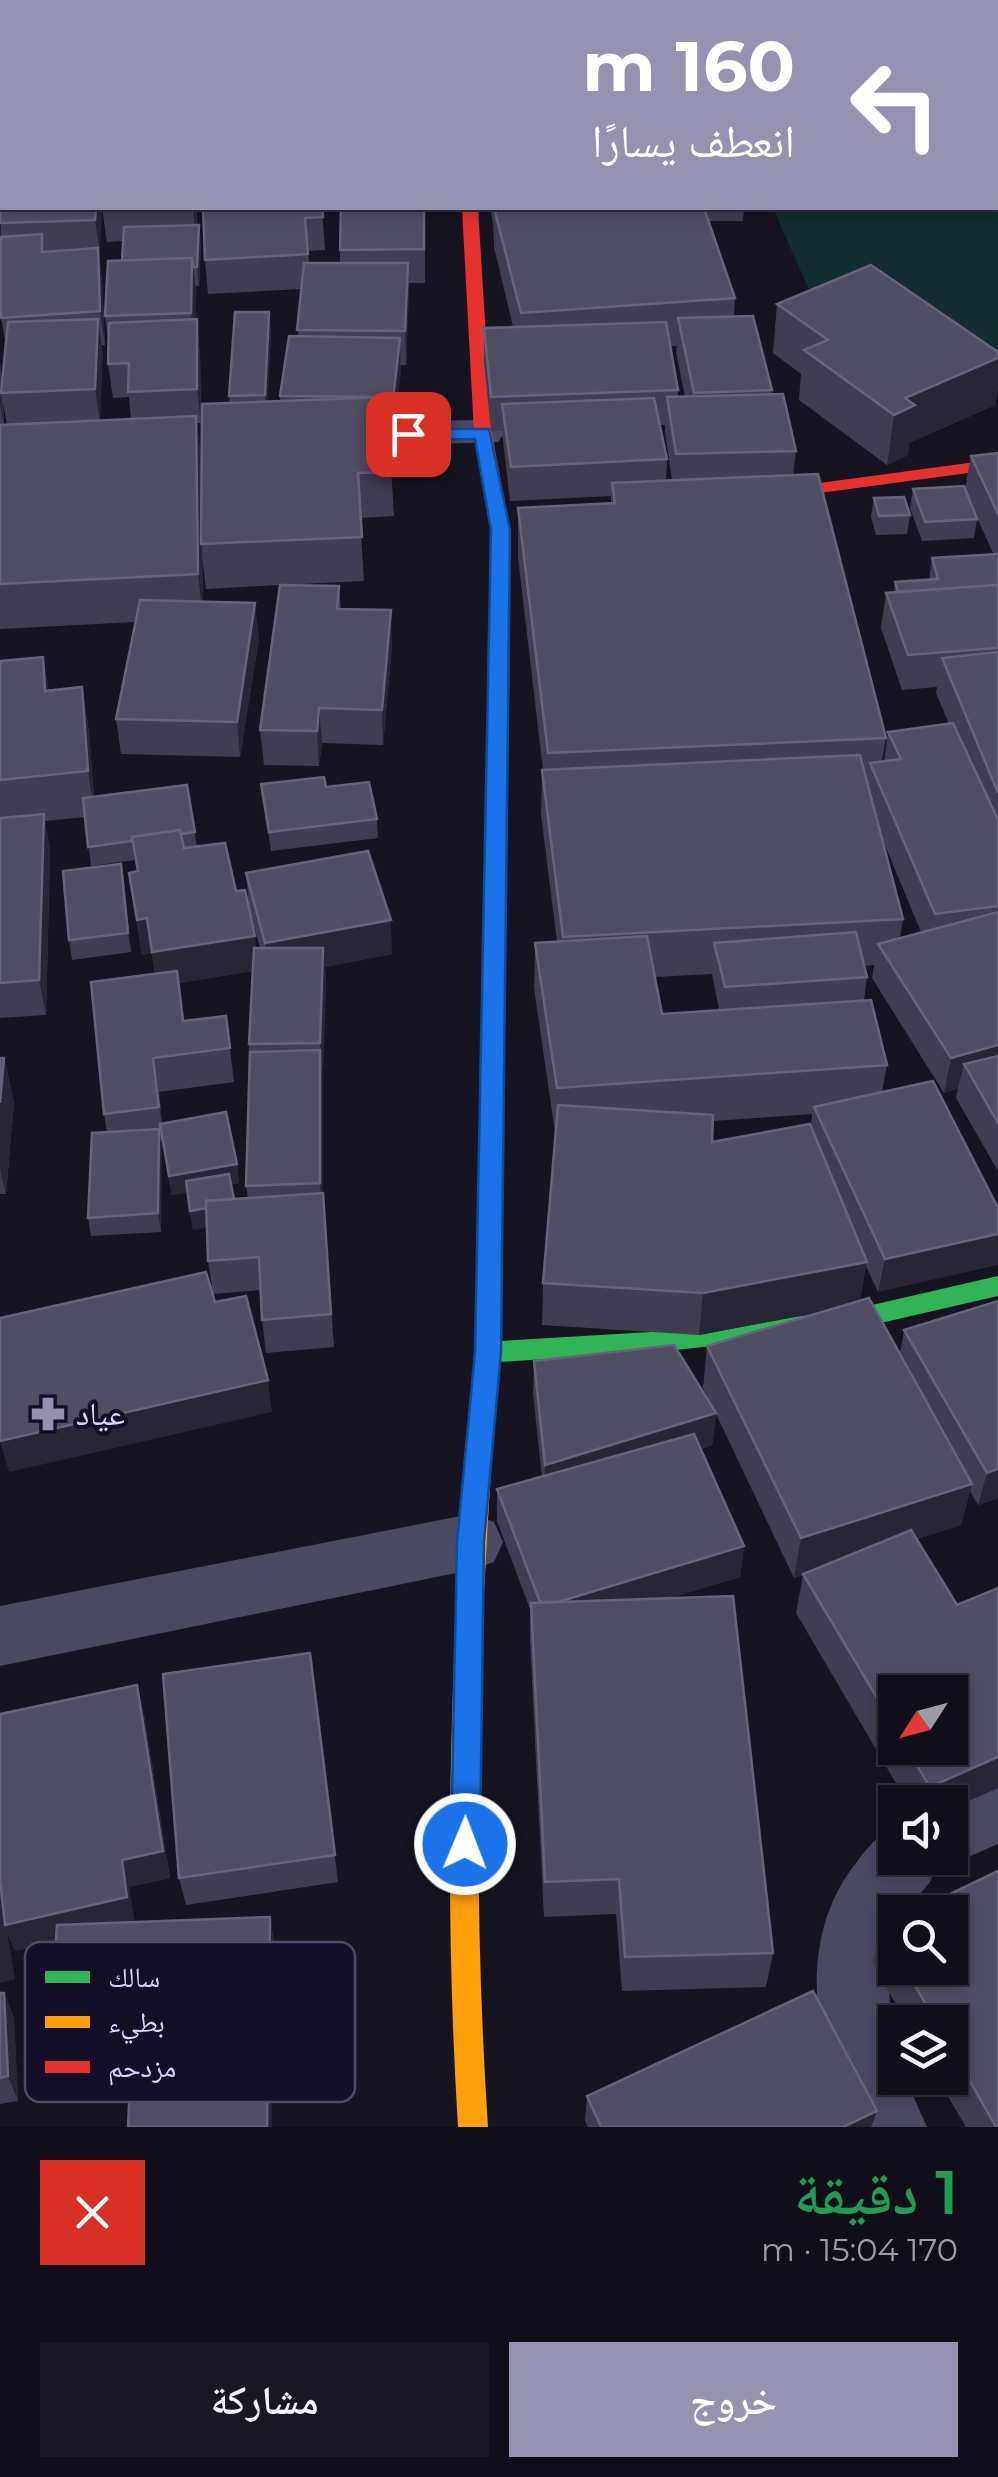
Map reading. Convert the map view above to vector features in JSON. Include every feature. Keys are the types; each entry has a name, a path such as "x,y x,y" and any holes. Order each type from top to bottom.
{"street":[{"path":"470,210 483,433 510,529 488,1352 471,1542 462,1994 473,2127"},
{"path":"270,436 483,433"},
{"path":"730,500 998,464"},
{"path":"488,1352 667,1342 846,1320 998,1286"},
{"path":"0,1636 471,1542"},
{"path":"968,1823 998,1808"},
{"path":"889,2127 876,2105 859,2037 850,1968 867,1908 892,1875"}],"green space":[{"path":"774,210 998,210 998,385 817,308"}],"building":[{"path":"0,210 96,210 95,220 0,223"},
{"path":"203,210 322,210 323,217 305,218 308,254 205,260"},
{"path":"341,210 424,210 424,249 340,250"},
{"path":"495,210 705,210 735,298 521,313"},
{"path":"199,225 197,267 193,267 192,258 122,261 124,227"},
{"path":"42,234 42,252 98,248 100,311 1,318 1,237"},
{"path":"192,258 191,313 105,316 108,261"},
{"path":"304,263 408,263 405,331 297,330"},
{"path":"871,265 998,352 998,358 905,398 915,405 894,415 804,350 828,340 777,304"},
{"path":"235,312 269,312 265,395 229,396"},
{"path":"753,316 772,390 694,393 678,318"},
{"path":"98,319 95,389 1,393 8,322"},
{"path":"197,319 197,389 128,392 129,363 108,364 109,323"},
{"path":"666,322 678,390 491,397 484,328"},
{"path":"289,336 400,338 393,399 280,396"},
{"path":"783,394 796,451 676,454 667,397"},
{"path":"386,397 392,472 358,473 362,537 201,544 202,404"},
{"path":"654,398 667,459 511,467 502,404"},
{"path":"196,416 198,574 0,584 0,425"},
{"path":"998,453 998,514 971,456"},
{"path":"818,474 886,738 548,753 518,508 615,503 612,483"},
{"path":"964,486 977,519 925,522 913,489"},
{"path":"904,497 910,515 879,516 874,498"},
{"path":"998,554 998,585 898,592 895,582 938,579 932,558"},
{"path":"280,585 339,586 337,609 391,610 382,710 319,708 317,731 260,730"},
{"path":"998,585 998,648 908,655 886,593"},
{"path":"140,600 255,603 237,722 116,719"},
{"path":"998,652 998,793 942,658"},
{"path":"43,657 45,691 82,687 88,771 0,780 0,661"},
{"path":"953,723 998,820 998,906 935,914 870,763 901,759 888,732"},
{"path":"860,755 903,919 563,937 542,770"},
{"path":"324,777 326,787 369,782 377,819 269,832 261,784"},
{"path":"187,785 195,832 181,834 180,830 88,847 83,798"},
{"path":"44,814 39,980 0,983 0,818"},
{"path":"180,830 184,848 225,843 236,891 245,890 255,936 152,952 147,918 137,920 129,873 138,871 132,837"},
{"path":"368,851 391,920 265,943 246,873"},
{"path":"121,864 128,933 69,940 63,871"},
{"path":"998,912 998,1045 951,1058 878,944"},
{"path":"856,932 867,977 725,987 714,943"},
{"path":"647,936 662,1014 871,1000 887,1065 557,1088 535,943"},
{"path":"254,948 323,948 320,1043 249,1044"},
{"path":"177,971 183,1021 226,1016 230,1048 153,1058 159,1107 104,1114 91,982"},
{"path":"320,1050 320,1183 246,1186 250,1052"},
{"path":"998,1056 998,1123 964,1064"},
{"path":"0,1058 4,1058 0,1103"},
{"path":"933,1081 998,1208 998,1234 885,1259 814,1107"},
{"path":"558,1105 713,1115 712,1142 810,1124 867,1262 703,1293 543,1283"},
{"path":"226,1112 237,1164 169,1176 160,1124"},
{"path":"159,1129 158,1213 88,1218 92,1133"},
{"path":"229,1174 234,1199 206,1201 207,1208 190,1211 186,1181"},
{"path":"323,1193 331,1314 262,1320 259,1257 208,1261 206,1201"},
{"path":"206,1272 215,1302 246,1296 268,1380 0,1441 0,1318"},
{"path":"869,1298 972,1484 801,1538 707,1346"},
{"path":"998,1301 998,1469 987,1473 904,1330"},
{"path":"674,1345 716,1413 545,1465 534,1361"},
{"path":"694,1434 744,1546 558,1602 540,1602 497,1489"},
{"path":"911,1530 957,1605 998,1588 998,1757 929,1785 916,1765 968,1765 968,1675 878,1675 878,1700 803,1574"},
{"path":"733,1596 773,1953 625,1957 619,1879 545,1882 531,1603"},
{"path":"310,1653 335,1855 179,1878 163,1674"},
{"path":"137,1685 163,1851 122,1860 127,1897 5,1925 0,1880 0,1714"},
{"path":"998,1871 998,2127 968,2078 968,2005 926,2005 915,1985 968,1985 968,1895 948,1895"},
{"path":"270,1917 270,1942 56,1942 57,1925"},
{"path":"813,1991 877,2111 843,2127 601,2127 587,2096"},
{"path":"0,1993 4,1993 8,2076 0,2078"},
{"path":"129,2102 267,2102 267,2127 128,2127"}],"traffic: fast":[{"path":"483,1403 488,1352 500,623"},
{"path":"488,1352 667,1341 846,1321 998,1286"}],"traffic: slow":[{"path":"473,2127 464,1947 463,1765 470,1583 483,1403"}],"traffic: jam":[{"path":"470,210 483,433 501,530 500,623"},
{"path":"746,498 998,464"}],"place":[{"name":"عياد","path":"48,1414"}],"route":[{"path":"408,434 483,433 500,530 488,1352 471,1542 465,1844"}]}
